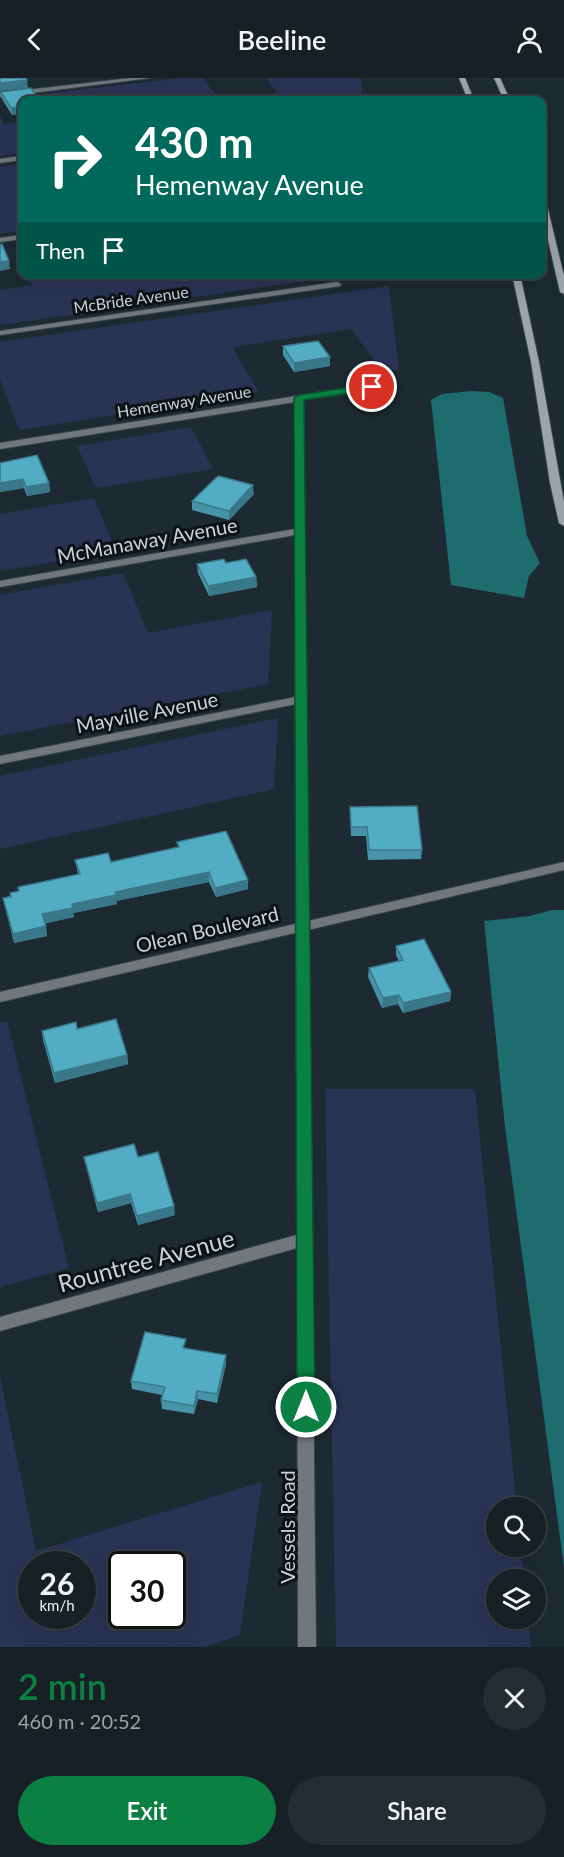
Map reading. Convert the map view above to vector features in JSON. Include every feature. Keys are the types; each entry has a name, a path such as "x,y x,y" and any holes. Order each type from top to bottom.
{"main road":[{"path":"462,78 469,96"},
{"path":"497,78 505,96"},
{"path":"546,218 564,292"},
{"path":"517,279 535,362 564,523"}],"street":[{"path":"0,94 147,78"},
{"path":"0,161 18,159"},
{"path":"0,240 18,238"},
{"name":"McBride Avenue","path":"0,333 337,284"},
{"name":"Hemenway Avenue","path":"1,442 372,387"},
{"name":"Vessels Road","path":"299,398 307,1647"},
{"name":"McManaway Avenue","path":"0,584 300,531"},
{"name":"Mayville Avenue","path":"0,760 301,699"},
{"name":"Olean Boulevard","path":"0,997 564,866"},
{"name":"Rountree Avenue","path":"0,1324 305,1239"}],"shaded area":[{"path":"181,78 203,78 217,96 53,96 51,93"},
{"path":"266,78 361,78 362,96 248,96 277,93"},
{"path":"0,116 4,124 18,122 18,154 0,156"},
{"path":"18,165 18,232 0,234 0,167"},
{"path":"29,279 320,279 0,325 0,290 32,285"},
{"path":"389,286 399,369 383,372 351,329 232,347 259,392 19,430 0,380 0,342"},
{"path":"489,392 503,398 527,536 540,563 529,576 524,598 451,585 431,400 442,394"},
{"path":"191,427 213,469 96,488 77,446"},
{"path":"94,498 116,551 0,571 0,514"},
{"path":"123,573 148,633 272,610 268,684 0,736 0,595"},
{"path":"278,718 274,789 0,849 0,776"},
{"path":"552,910 564,910 564,1567 505,1127 484,921 530,916"},
{"path":"7,1021 69,1268 0,1287 0,1023"},
{"path":"325,1089 475,1089 516,1497 486,1497 486,1557 522,1557 523,1569 486,1569 486,1629 529,1629 531,1647 336,1647"},
{"path":"0,1376 36,1551 262,1482 240,1635 204,1647 0,1647"}],"building":[{"path":"0,78 26,78 27,80 0,83"},
{"path":"31,88 36,96 18,96 18,107 11,108 1,92"},
{"path":"2,244 9,261 0,262 0,245"},
{"path":"318,341 330,357 294,363 283,346"},
{"path":"37,455 49,483 26,487 23,479 0,483 0,463"},
{"path":"218,476 253,485 229,511 192,501"},
{"path":"224,559 226,563 246,559 256,577 208,586 197,564"},
{"path":"417,806 422,850 369,850 367,827 351,827 350,807"},
{"path":"226,831 248,880 215,888 209,872 115,892 116,895 72,904 73,908 42,914 46,926 13,934 3,898 11,897 10,893 19,891 18,887 80,874 75,860 108,853 111,862 179,847 177,842"},
{"path":"424,939 451,992 403,1003 399,995 383,998 369,968 403,960 396,946"},
{"path":"116,1019 127,1055 54,1073 42,1031 76,1022 77,1029"},
{"path":"134,1144 138,1157 158,1152 174,1206 137,1216 130,1194 97,1203 84,1157"},
{"path":"145,1332 186,1339 183,1348 226,1355 217,1394 197,1391 194,1406 161,1400 165,1387 131,1381"}],"route":[{"path":"306,1407 299,398 372,387"}]}
